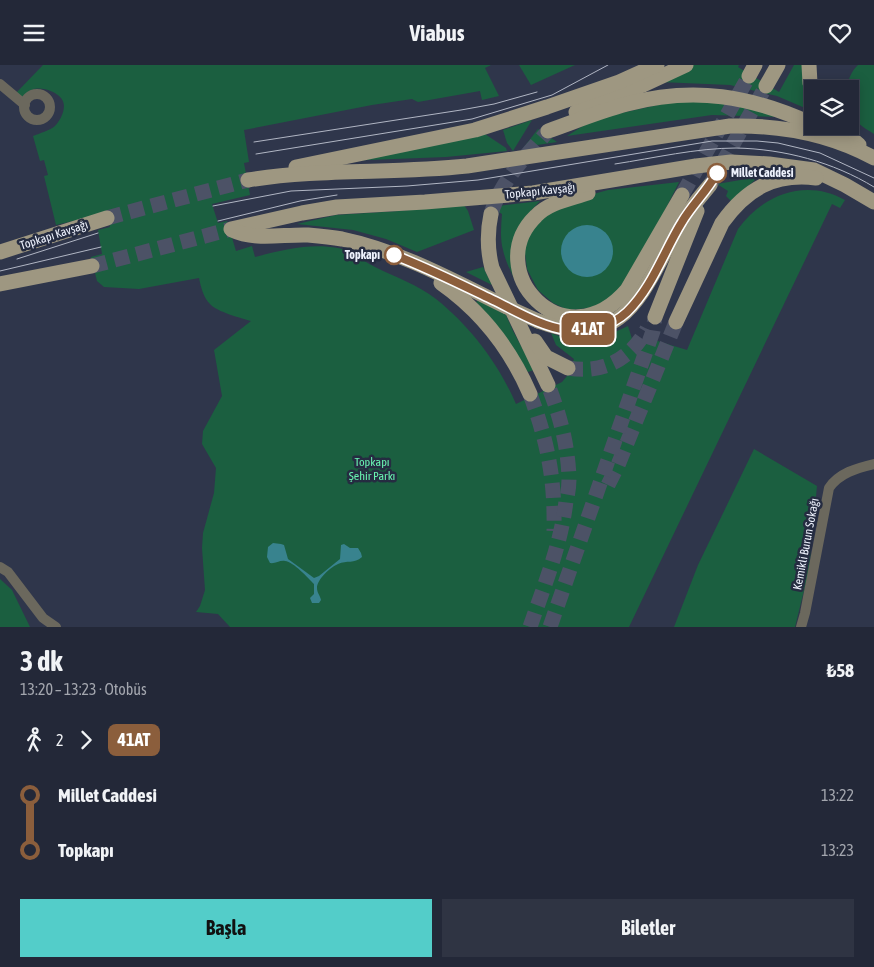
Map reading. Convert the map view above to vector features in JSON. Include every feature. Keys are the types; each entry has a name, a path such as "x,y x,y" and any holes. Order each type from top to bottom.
{"main road":[{"path":"657,65 620,82 476,130 395,148 320,161 248,181 301,174 441,169 730,127 767,127 804,133"},
{"path":"686,65 643,85 594,103 562,120 548,131 626,104 647,99 683,95 725,97 759,103 804,121"},
{"path":"766,86 778,65"},
{"path":"810,65 810,80"},
{"path":"814,135 828,135"},
{"path":"838,135 855,148 874,157"},
{"name":"Topkapı Kavşağı","path":"414,263 367,246 343,240 306,235 251,235 241,234 231,229 337,207 534,193 711,164 743,162 797,167 814,170 845,185"},
{"path":"627,177 605,187 557,203 536,215 530,223 518,251 518,263 524,283 542,305 552,311 577,317 596,314 615,303 627,290 682,195"},
{"path":"676,323 722,223 730,211 750,193 770,181 800,177 827,179 845,185 874,202"},
{"path":"414,263 507,303 538,321 566,330 596,328 617,320 632,307 649,281 681,222 710,185 685,240 655,317"},
{"path":"491,214 488,254 492,268 507,303 548,385"},
{"name":"Topkapı Kavşağı","path":"0,252 107,219"},
{"path":"414,263 457,295 476,312 499,340 521,374 530,394"},
{"path":"0,283 92,266"},
{"path":"507,303 524,320 533,339 546,357 568,368"}],"street":[{"path":"0,84 25,105"},
{"name":"Kemikli Burun Sokağı","path":"800,627 805,613 829,488 833,481 840,476 874,464"},
{"path":"0,567 8,571 43,618 56,627"}],"green space":[{"name":"Topkapı Şehir Parkı","path":"43,65 491,65 485,68 499,96 482,100 480,91 418,102 412,99 244,130 249,162 244,163 250,195 212,204 218,223 227,221 236,251 252,246 255,257 306,247 338,248 348,251 370,265 429,294 449,310 472,334 492,360 516,404 562,382 567,376 574,359 556,345 551,333 572,339 590,340 608,335 628,326 633,342 651,339 687,350 738,229 748,217 773,199 786,193 801,190 830,193 845,200 840,208 832,204 629,627 230,627 218,614 196,612 205,590 202,548 203,533 214,493 216,468 202,444 203,431 222,396 214,350 251,321 213,307 204,295 199,278 139,289 104,287 97,281 91,257 102,254 98,230 110,227 107,213 56,225 44,176 48,175 44,160 40,161 33,136 55,126 63,113 63,101 55,93 43,89 35,89 22,97 16,93"},
{"path":"519,65 575,65 531,85"},
{"path":"693,65 739,65 738,67 779,92 794,65 803,65 807,80 804,80 804,108 777,96 730,85 660,82"},
{"path":"858,65 874,65 874,134 859,124 859,80 849,80"},
{"path":"676,101 728,105 753,109 780,117 712,115 567,136 594,119"},
{"path":"532,120 513,151 507,143 503,130"},
{"path":"538,129 557,142 524,147"},
{"path":"485,134 506,148 507,151 446,157 343,161"},
{"path":"752,178 755,180 731,201 726,196 728,191 717,184"},
{"path":"679,182 630,281 607,301 589,308 568,310 553,303 538,290 527,269 524,245 546,207 608,190"},
{"path":"540,201 526,216 516,233 532,302 527,301 507,263 501,237 502,214 490,207"},
{"path":"464,205 474,230 417,252 386,239 353,230 297,224 336,215"},
{"path":"483,267 492,285 466,272"},
{"path":"479,300 506,315 534,370 528,372 497,327 476,302"},
{"path":"754,449 817,486 809,570 795,627 674,627 698,565"},
{"path":"0,579 12,590 30,627 0,627"}],"shaded area":[{"path":"587,225 601,229 609,237 613,251 609,265 601,273 587,277 573,273 565,265 561,251 565,237 573,229"},
{"path":"273,543 284,545 288,559 314,578 340,559 341,545 344,544 350,548 358,548 362,557 338,564 328,571 318,585 317,590 321,600 319,603 312,603 310,598 314,594 314,584 305,574 289,562 270,563 267,557 268,547"}],"tunnel":[{"path":"682,195 749,76"},
{"path":"710,185 766,86"},
{"path":"491,214 507,180 548,131"},
{"path":"107,218 248,180"},
{"path":"92,266 231,229"},
{"path":"550,627 653,331 655,317"},
{"path":"608,485 618,465 676,322"},
{"path":"568,368 592,369 614,362 632,349 647,329"},
{"path":"530,627 556,549 564,517 569,484 565,442 560,419 548,385"},
{"path":"530,394 546,445 552,478 554,531"}],"tram line":[{"path":"256,154 472,119 552,95 608,65"},
{"path":"254,142 461,110 494,104 537,92"},
{"path":"213,206 291,191 407,186 478,180 712,141 778,143 820,153 874,178"},
{"path":"615,164 721,148 754,149 790,154 825,164 842,170 874,187"},
{"path":"218,221 300,201 337,195"},
{"path":"17,259 98,233"},
{"path":"0,271 101,247"}],"bus line":[{"name":"41AT","path":"394,255 427,267 507,307 553,327 566,330 596,328 617,320 632,307 649,281 681,222 717,173"}],"place":[{"name":"Millet Caddesi","path":"717,173"},
{"name":"Topkapı","path":"394,255"}]}
